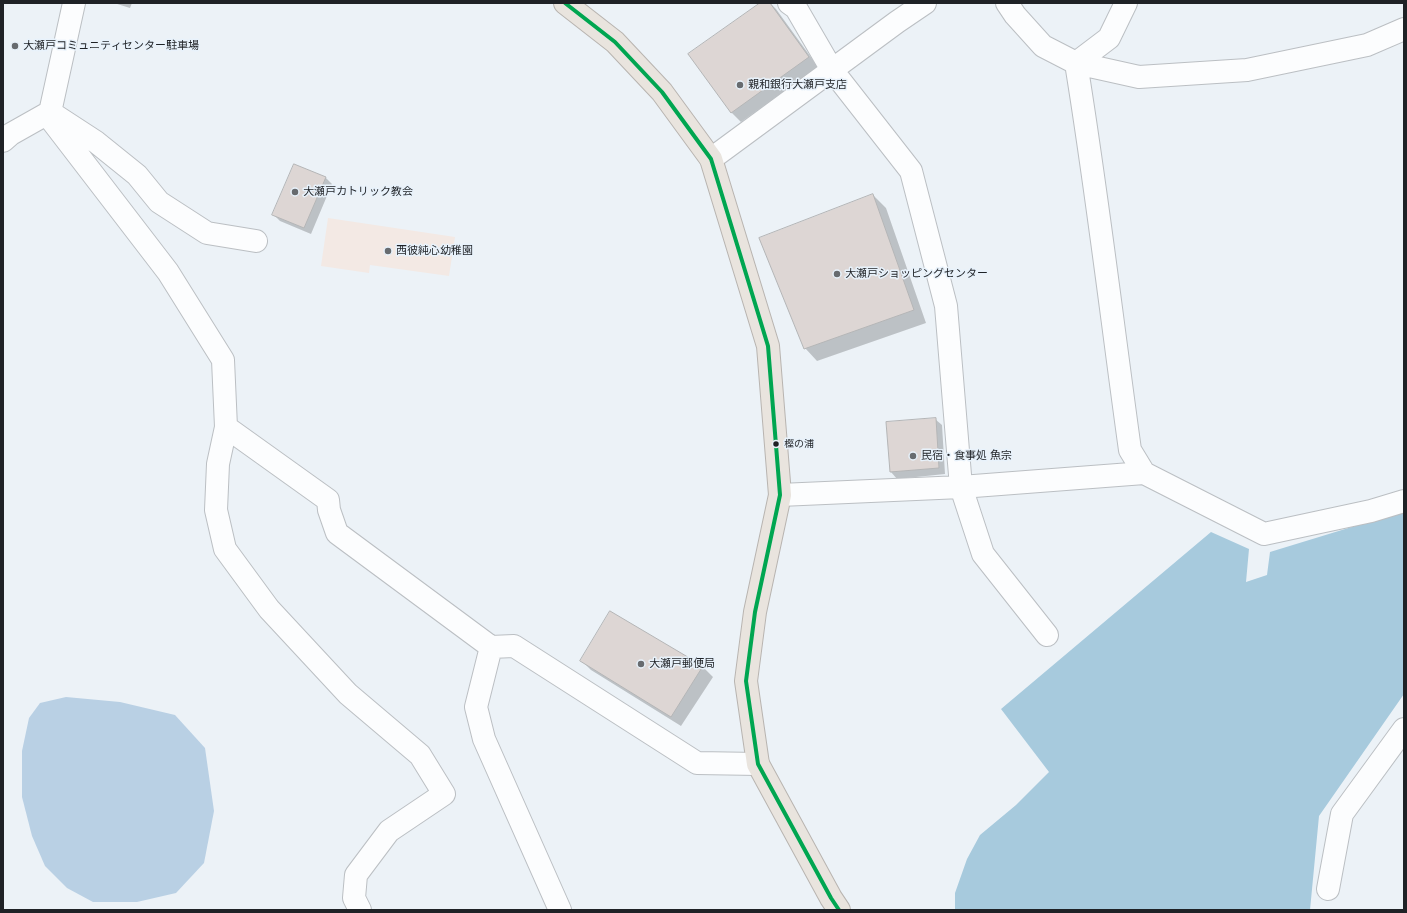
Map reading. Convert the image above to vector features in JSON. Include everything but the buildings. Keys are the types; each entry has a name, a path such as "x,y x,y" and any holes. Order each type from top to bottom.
{"highway":[{"path":"565,3 616,42 662,92 711,159 768,346 780,495 755,612 746,681 758,764 839,910"}],"street":[{"path":"74,3 49,116 168,272 224,360 226,426 218,464 216,510 225,549 268,609 348,694 420,754 444,794 388,831 356,875 354,898 360,910"},
{"path":"789,3 796,8 832,70 911,171 946,306 961,488 983,554 1047,635"},
{"path":"711,159 925,3"},
{"path":"1007,3 1015,15 1043,46 1076,63 1139,77 1248,70 1367,45 1404,29"},
{"path":"1076,63 1109,38 1126,3"},
{"path":"1076,63 1090,150 1099,228 1130,450 1144,473"},
{"path":"3,141 11,134 50,112"},
{"path":"50,112 96,142 137,175 159,202 207,232 256,241"},
{"path":"226,426 328,500 329,510 337,533 491,647 514,646 697,763 758,764"},
{"path":"780,495 961,488 1144,473 1264,534 1371,511 1404,501"},
{"path":"491,647 476,707 484,739 560,910"},
{"path":"1328,889 1342,814 1404,729"}],"shaded area":[{"name":"西彼純心幼稚園","path":"328,218 455,237 449,276 370,265 369,273 321,266"},
{"path":"1404,511 1404,694 1319,816 1310,910 955,910 955,893 967,859 980,835 1016,805 1049,772 1001,709 1211,532 1249,549 1246,582 1267,575 1270,552"},
{"path":"66,697 120,702 175,715 205,748 214,811 204,863 176,893 137,902 93,902 67,888 45,866 32,836 22,797 22,751 29,718 40,703"}],"transit line":[{"path":"565,3 615,42 662,92 711,159 768,346 780,495 755,612 746,681 758,764 839,910"}],"place":[{"name":"大瀬戸コミュニティセンター駐車場","path":"15,46"},
{"name":"親和銀行大瀬戸支店","path":"740,85"},
{"name":"大瀬戸カトリック教会","path":"295,192"},
{"name":"西彼純心幼稚園","path":"388,251"},
{"name":"大瀬戸ショッピングセンター","path":"837,274"},
{"name":"樫の浦","path":"776,444"},
{"name":"民宿・食事処 魚宗","path":"913,456"},
{"name":"大瀬戸郵便局","path":"641,664"}]}
